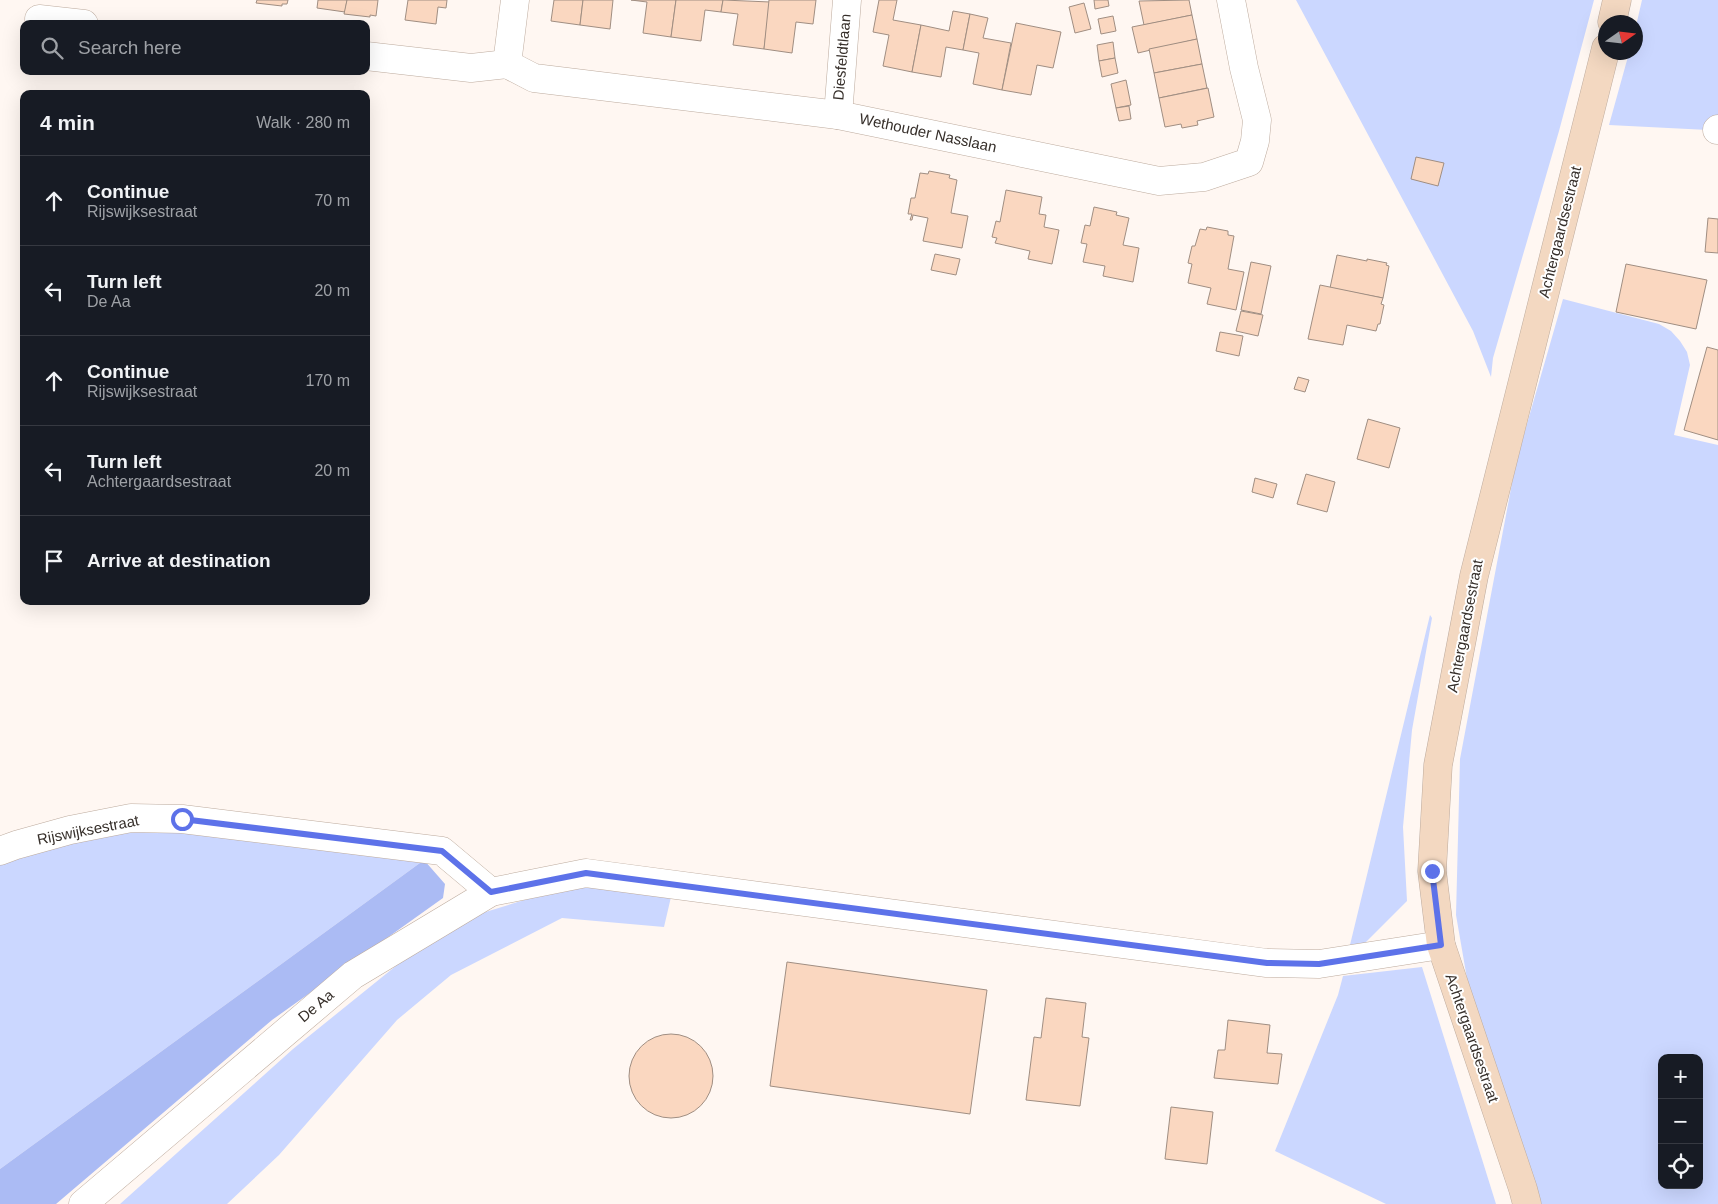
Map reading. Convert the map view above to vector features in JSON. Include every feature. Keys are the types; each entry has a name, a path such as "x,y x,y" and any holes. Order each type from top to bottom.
{"street":[{"path":"370,56 471,68 507,64 515,0"},
{"name":"Diesfeldtlaan","path":"838,115 847,0"},
{"name":"Wethouder Nasslaan","path":"507,64 534,78 838,115 1159,181 1204,177 1249,162 1255,141 1257,120 1244,68 1231,0"},
{"path":"1614,15 1617,0"},
{"path":"39,19 48,20"},
{"name":"Achtergaardsestraat","path":"1527,1204 1441,945 1432,871 1438,765 1474,576 1603,60"},
{"name":"Rijswijksestraat","path":"0,851 70,830 131,818 182,819 442,851 491,892"},
{"name":"De Aa","path":"83,1204 353,975 491,892 586,873 1267,963 1319,964 1441,945"}],"shaded area":[{"path":"1296,0 1594,0 1559,131 1493,358 1491,377 1473,331"},
{"path":"1642,0 1718,0 1718,123 1708,130 1609,125 1627,60 1643,60 1643,15 1639,15"},
{"path":"1563,299 1659,324 1671,331 1680,341 1687,352 1690,365 1674,435 1718,445 1718,1204 1536,1204 1470,996 1456,915 1460,759 1516,462"},
{"path":"1430,615 1432,618 1412,730 1403,827 1407,901 1364,944 1350,945"},
{"path":"180,825 424,860 0,1169 0,865 66,844"},
{"path":"424,860 445,884 443,898 272,1020 56,1204 0,1204 0,1169"},
{"path":"573,885 671,897 664,927 562,918 451,975 397,1020 279,1155 227,1204 120,1204 293,1049 407,957 479,914"},
{"path":"1422,967 1496,1204 1386,1204 1275,1151 1338,995 1343,976"}],"building":[{"path":"257,0 288,0 287,4 282,4 282,6 256,3"},
{"path":"318,0 347,0 345,12 317,8"},
{"path":"347,0 378,0 376,16 344,14"},
{"path":"408,0 447,0 446,8 438,7 436,24 405,20"},
{"path":"554,0 583,0 580,25 551,21"},
{"path":"583,0 613,0 610,29 580,25"},
{"path":"631,0 676,0 671,37 643,33 647,2"},
{"path":"676,0 723,0 721,12 705,10 701,41 671,37"},
{"path":"723,0 770,2 764,49 733,45 738,14 721,12"},
{"path":"769,0 816,0 813,24 796,22 792,53 764,49"},
{"path":"879,0 897,0 893,20 921,25 912,72 883,66 889,35 873,32"},
{"path":"1094,0 1108,0 1109,6 1095,9"},
{"path":"1189,0 1192,15 1144,25 1139,1"},
{"path":"1084,3 1091,29 1075,33 1069,7"},
{"path":"953,11 970,14 963,50 946,47 941,77 912,72 921,25 949,31"},
{"path":"970,14 988,18 983,38 1011,43 1002,90 973,84 979,53 963,50"},
{"path":"1192,15 1197,39 1138,53 1132,27"},
{"path":"1113,16 1116,31 1101,34 1098,19"},
{"path":"1016,23 1061,32 1053,68 1037,65 1031,95 1002,90"},
{"path":"1197,39 1202,64 1154,73 1149,49"},
{"path":"1113,42 1115,58 1099,61 1097,45"},
{"path":"1115,58 1118,73 1102,77 1099,61"},
{"path":"1202,64 1207,88 1159,98 1154,73"},
{"path":"1126,80 1131,105 1116,108 1111,84"},
{"path":"1208,88 1214,117 1197,121 1198,125 1182,128 1181,124 1165,127 1159,98"},
{"path":"1129,106 1131,119 1119,121 1116,108"},
{"path":"1416,157 1444,163 1438,186 1411,179"},
{"path":"929,171 950,175 949,178 957,180 951,213 968,216 962,248 923,241 928,218 913,215 912,220 910,220 912,214 908,214 911,198 915,198 920,173 928,174"},
{"path":"1006,190 1042,197 1039,214 1046,215 1044,227 1059,230 1052,264 1028,259 1030,251 995,243 997,238 992,237 996,221 1000,222"},
{"path":"1094,207 1117,212 1116,215 1129,218 1123,245 1139,248 1133,282 1103,276 1105,266 1083,262 1087,244 1081,243 1085,225 1090,226"},
{"path":"1708,218 1718,219 1718,253 1705,252"},
{"path":"1207,227 1228,231 1228,235 1234,236 1228,269 1244,272 1236,310 1207,304 1211,288 1188,283 1192,264 1188,263 1192,246 1195,246 1200,229 1206,230"},
{"path":"935,254 960,259 956,275 931,270"},
{"path":"1337,255 1387,263 1386,265 1389,266 1383,298 1330,288"},
{"path":"1251,262 1271,266 1261,314 1241,310"},
{"path":"1626,264 1707,280 1696,329 1616,312"},
{"path":"1320,285 1383,298 1381,304 1384,305 1380,324 1378,324 1376,331 1347,325 1343,345 1308,339"},
{"path":"1241,311 1263,315 1258,336 1236,331"},
{"path":"1220,332 1243,336 1239,356 1216,351"},
{"path":"1707,347 1718,350 1718,440 1684,430"},
{"path":"1298,377 1309,380 1305,392 1294,389"},
{"path":"1368,419 1400,428 1389,468 1357,459"},
{"path":"1306,474 1335,482 1327,512 1297,504"},
{"path":"1255,478 1277,484 1273,498 1252,492"},
{"path":"787,962 987,990 970,1114 770,1086"},
{"path":"1046,998 1086,1003 1082,1037 1089,1038 1080,1106 1026,1100 1034,1037 1041,1038"},
{"path":"1228,1020 1270,1025 1267,1053 1282,1054 1278,1084 1214,1078 1218,1050 1225,1050"},
{"path":"671,1034 687,1037 701,1046 710,1060 713,1076 710,1092 701,1106 687,1115 671,1118 655,1115 641,1106 632,1092 629,1076 632,1060 641,1046 655,1037"},
{"path":"1171,1107 1213,1112 1207,1164 1165,1159"}],"route":[{"path":"182,819 442,851 491,892 586,873 1267,963 1319,964 1441,945 1432,871"}]}
